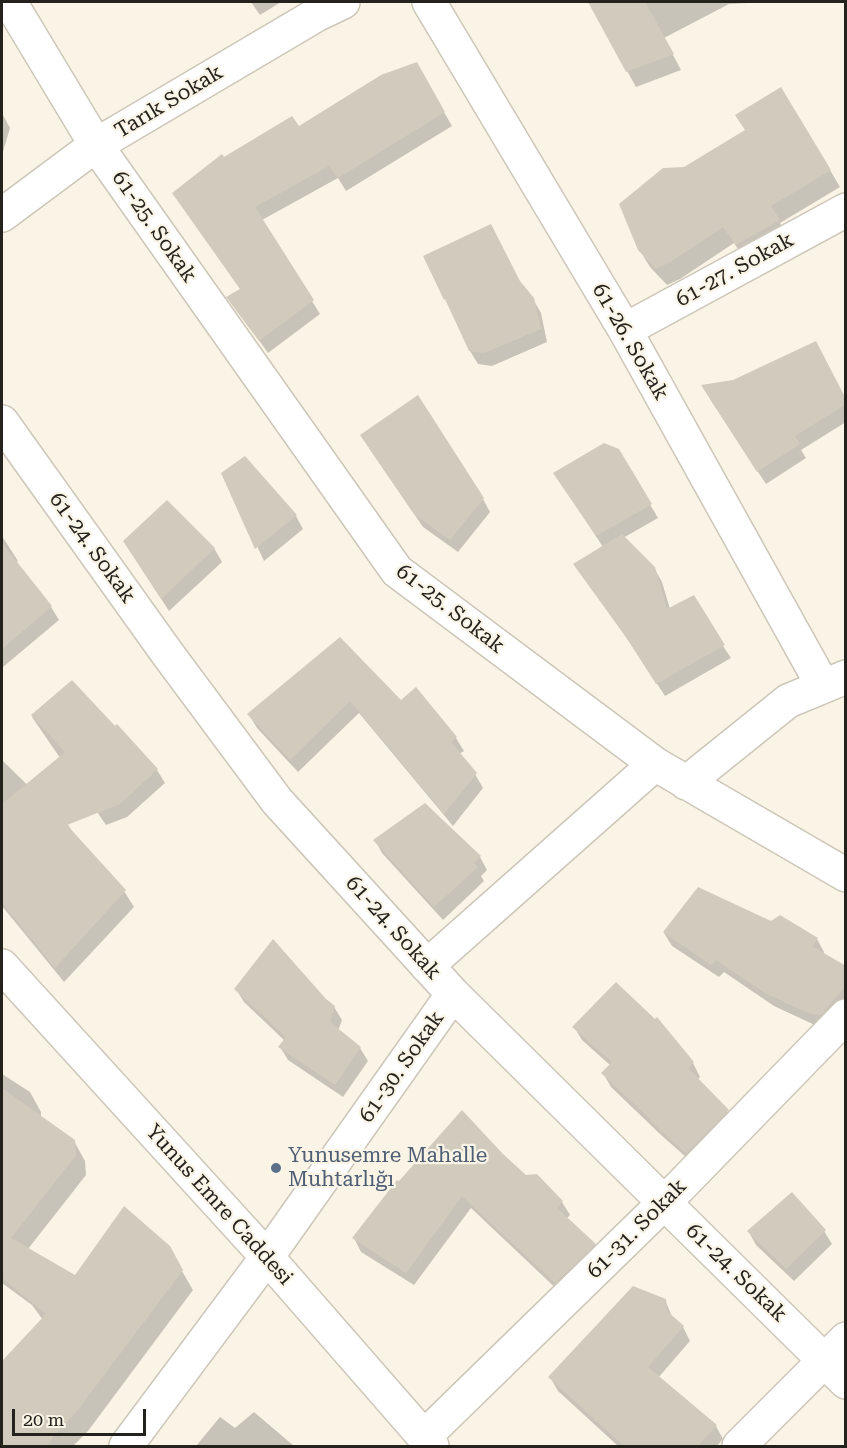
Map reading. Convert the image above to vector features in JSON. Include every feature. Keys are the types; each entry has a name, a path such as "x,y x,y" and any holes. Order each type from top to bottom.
{"street":[{"name":"61-25. Sokak","path":"10,2 96,145 397,571 655,764 846,875"},
{"name":"Tarık Sokak","path":"2,215 96,145 316,15 344,2"},
{"name":"61-26. Sokak","path":"429,2 835,681"},
{"name":"61-27. Sokak","path":"625,330 846,210"},
{"name":"61-24. Sokak","path":"2,422 167,653 277,801 453,994 664,1203 839,1360"},
{"path":"686,783 788,700 835,681"},
{"path":"427,966 655,764"},
{"name":"Yunus Emre Caddesi","path":"2,966 267,1257 428,1442"},
{"name":"61-30. Sokak","path":"126,1446 267,1257 453,994"},
{"name":"61-31. Sokak","path":"428,1442 846,1016"},
{"path":"739,1446 839,1360"}],"building":[{"path":"588,2 645,2 674,54 626,72"},
{"path":"417,62 445,112 338,178 329,166 255,207 314,300 259,341 226,297 240,289 172,193 222,154 224,157 292,116 299,126 381,75"},
{"path":"781,87 831,170 771,206 780,220 736,245 723,227 656,269 638,250 619,204 663,168 684,167 745,130 735,115"},
{"path":"491,224 520,281 534,298 541,329 484,353 469,351 423,256"},
{"path":"816,341 846,399 846,404 795,436 800,444 757,472 701,385 733,380"},
{"path":"418,395 484,498 450,540 414,514 360,435"},
{"path":"604,443 619,449 652,504 596,536 553,473"},
{"path":"245,456 297,515 255,549 221,473"},
{"path":"167,500 215,548 161,599 123,541"},
{"path":"622,534 655,567 667,609 694,595 725,645 656,684 624,634 573,564"},
{"path":"2,543 52,606 2,649"},
{"path":"340,637 401,700 416,687 457,737 451,742 477,773 444,814 350,701 290,760 247,714"},
{"path":"72,680 158,769 120,804 67,825 126,890 55,968 2,903 2,804 65,752 31,715"},
{"path":"425,803 481,856 474,863 478,867 434,907 373,840"},
{"path":"698,887 771,921 780,915 818,938 812,946 846,966 846,985 821,1015 808,1013 765,993 716,960 711,965 663,932"},
{"path":"273,939 326,999 335,1006 330,1022 361,1047 335,1085 278,1047 286,1037 234,989"},
{"path":"616,982 655,1019 657,1017 694,1062 688,1068 729,1110 686,1153 601,1073 612,1062 572,1027"},
{"path":"2,1088 75,1140 76,1155 11,1238 75,1275 124,1206 170,1246 183,1270 48,1446 2,1446 2,1361 46,1314 2,1278"},
{"path":"462,1110 526,1175 537,1174 563,1201 557,1208 596,1244 555,1283 462,1196 406,1273 352,1238 397,1180 399,1181"},
{"path":"792,1192 826,1230 786,1269 747,1231"},
{"path":"633,1286 666,1299 667,1311 684,1326 648,1367 717,1425 698,1446 624,1446 548,1377"}],"place":[{"name":"Yunusemre Mahalle Muhtarlığı","path":"276,1168"}]}
